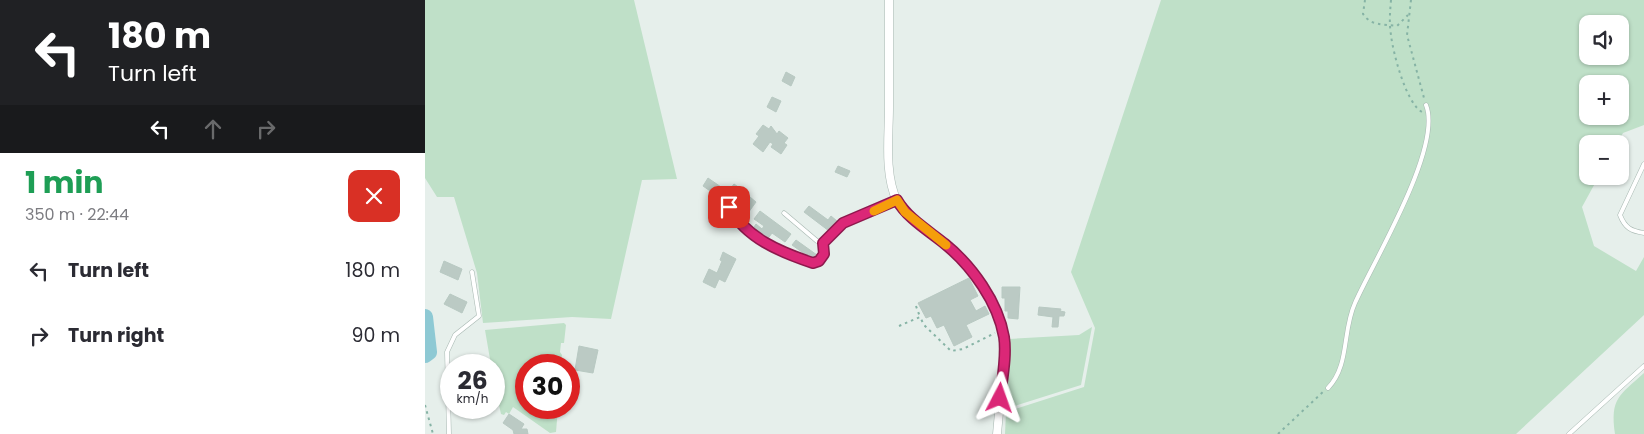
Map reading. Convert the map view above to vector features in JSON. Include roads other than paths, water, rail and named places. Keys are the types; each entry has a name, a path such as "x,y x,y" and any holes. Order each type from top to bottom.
{"street":[{"path":"889,0 889,165 897,200 905,212 965,262 993,305 1002,331 1005,347 997,434"}],"lane":[{"path":"1328,388 1340,372 1346,333 1354,304 1413,180 1426,142 1429,113 1426,105"},
{"path":"1644,164 1621,215 1624,225 1633,232 1644,233"},
{"path":"823,243 843,223 897,200"},
{"path":"729,207 738,222 760,241 795,257 813,263 819,261 824,254 823,243"},
{"path":"784,213 817,242 823,243"},
{"path":"449,434 447,352 455,335 479,316 472,272"},
{"path":"1569,434 1644,366"}],"waterway":[{"path":"425,317 429,352 425,355"}]}
